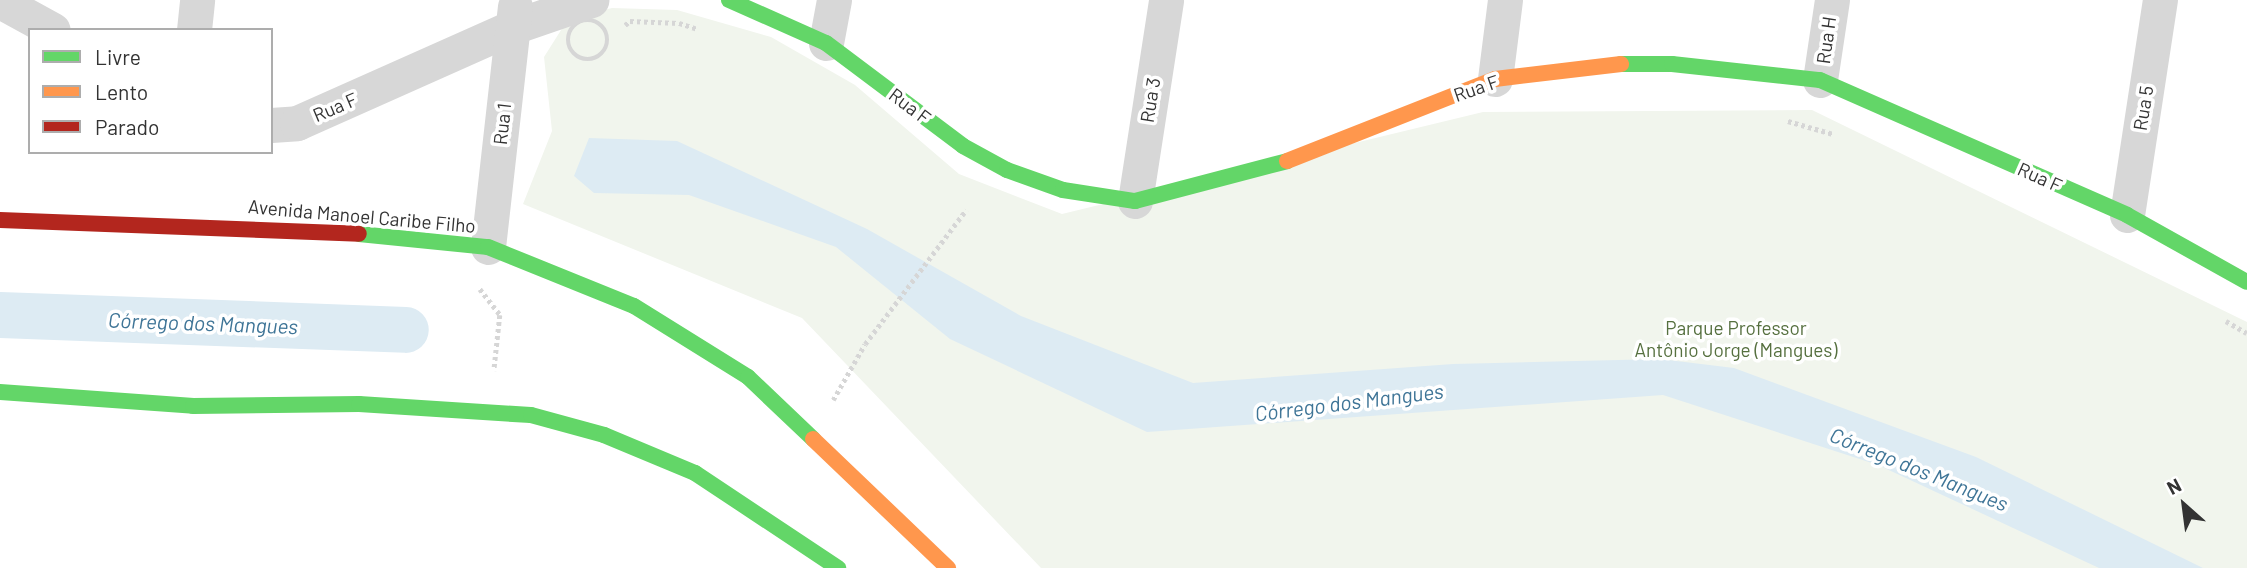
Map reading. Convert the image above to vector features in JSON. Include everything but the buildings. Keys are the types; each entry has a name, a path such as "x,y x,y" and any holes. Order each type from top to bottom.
{"main road":[{"name":"Rua F","path":"729,0 826,43 963,146 1007,170 1063,190 1135,201 1299,158 1495,79 1640,62 1820,80 2127,215 2247,282"},
{"name":"Avenida Manoel Caribe Filho","path":"0,220 230,226 488,247 634,306 748,377 948,568"},
{"path":"0,392 193,406 482,408 531,415 604,435 695,473 838,568"}],"street":[{"path":"194,28 197,0"},
{"name":"Rua F","path":"273,125 297,122 514,13 591,0"},
{"path":"826,43 834,0"},
{"name":"Rua 3","path":"1135,201 1166,0"},
{"path":"1495,79 1505,0"},
{"name":"Rua H","path":"1820,80 1832,0"},
{"name":"Rua 5","path":"2127,215 2160,0"},
{"path":"0,1 49,28"},
{"name":"Rua 1","path":"488,247 514,13"}],"path":[{"path":"608,38 630,21 679,23 704,30"},
{"path":"1784,120 1835,135"},
{"path":"811,437 865,344 966,210"},
{"path":"442,242 500,315 495,368 482,408"},
{"path":"2213,314 2247,333"}],"green space":[{"name":"Parque Professor Antônio Jorge (Mangues)","path":"612,8 677,10 771,37 855,85 959,174 1062,214 1483,112 1812,110 2247,322 2247,568 1041,568 802,318 523,204 552,131 544,57 568,19"}],"water":[{"path":"589,138 677,141 867,229 1021,316 1193,383 1453,364 1660,359 1734,368 1976,457 2203,568 2099,568 1878,465 1663,395 1147,432 950,339 836,247 689,195 594,193 574,176"}],"waterway":[{"name":"Córrego dos Mangues","path":"0,315 406,330"}],"traffic: fast":[{"path":"729,0 826,43 963,146 1007,170 1063,190 1135,201 1287,161"},
{"path":"1621,64 1672,64 1820,80 2127,215 2247,282"},
{"path":"359,234 488,247 634,306 748,377 813,439"},
{"path":"0,392 193,406 359,404 531,415 604,435 695,473 838,568"}],"traffic: slow":[{"path":"1287,161 1495,79 1621,64"},
{"path":"813,439 948,568"}],"traffic: jam":[{"path":"0,220 359,234"}]}
